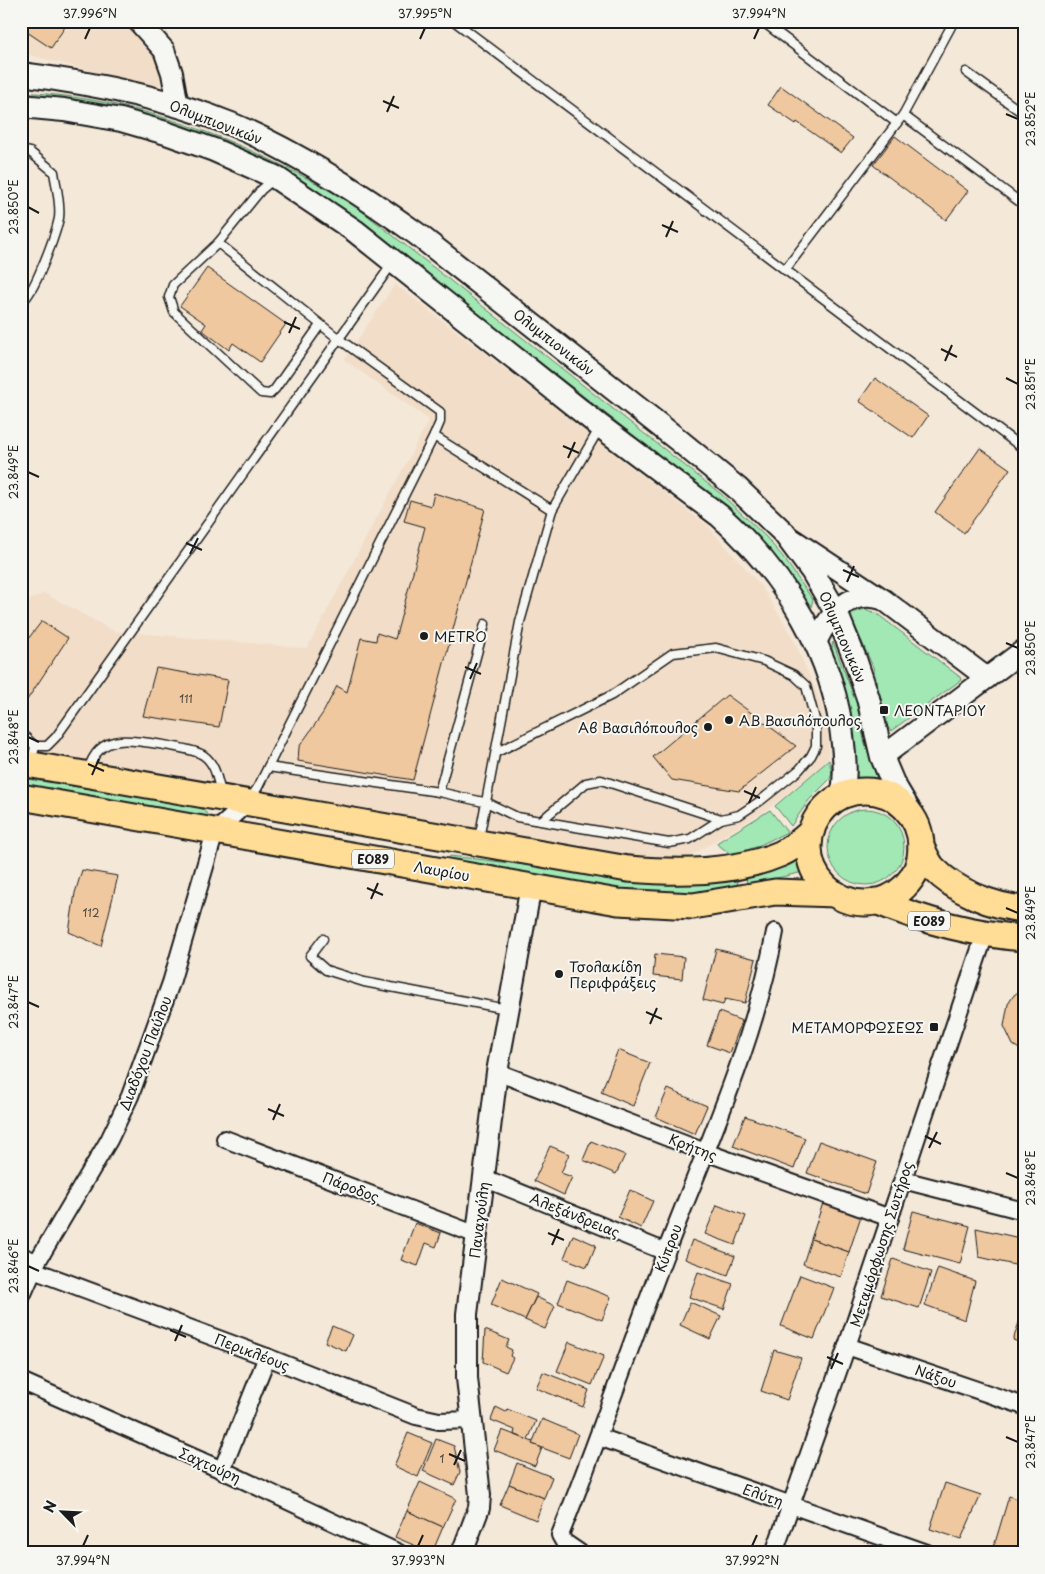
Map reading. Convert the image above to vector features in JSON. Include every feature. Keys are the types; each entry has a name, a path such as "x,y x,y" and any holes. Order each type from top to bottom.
{"main road":[{"name":"Ολυμπιονικών","path":"21,74 115,89 178,106 231,124 289,152 376,204 737,488 784,533 812,571 836,612 865,690 882,757 892,783 909,810"},
{"name":"Ολυμπιονικών","path":"21,106 64,110 121,120 157,130 214,150 275,177 355,230 600,426 703,502 735,530 787,592 816,642 830,682 841,724 846,779 842,797"},
{"name":"Λαυρίου","path":"29,758 87,775 628,869 695,872 740,865 781,854 812,832"},
{"name":"Λαυρίου","path":"922,847 914,874 904,888 889,897 876,901 855,901 836,894 824,886 812,867 809,850 812,832 827,807 842,797 860,792 879,793 909,810 917,822 922,847 932,867 952,883 991,902 1024,909"},
{"name":"Λαυρίου","path":"21,797 618,902 655,906 693,906 792,891 836,894"},
{"name":"Λαυρίου","path":"876,901 933,922 985,934 1024,938"}],"street":[{"path":"138,21 164,50 172,73 178,106"},
{"path":"784,533 884,600 987,678"},
{"path":"816,642 828,620 851,599 859,596 871,596 884,600"},
{"path":"882,757 1024,650"},
{"path":"215,832 247,803"},
{"name":"Διαδόχου Παύλου","path":"21,1298 35,1266 109,1140 130,1096 171,984 215,832"},
{"name":"Παναγούλη","path":"462,1553 479,1508 480,1495 467,1378 467,1314 497,1072 531,886"},
{"name":"Κύπρου","path":"580,1553 564,1542 560,1535 599,1437 666,1252 730,1090 758,1009 775,932"},
{"name":"Μεταμόρφωσης Σωτήρος","path":"774,1553 847,1346 985,934"},
{"name":"Κρήτης","path":"497,1072 705,1152 890,1218"},
{"name":"Πάροδος","path":"224,1139 477,1235"},
{"name":"Αλεξάνδρειας","path":"484,1178 666,1252"},
{"path":"903,1180 1024,1211"},
{"name":"Περικλέους","path":"21,1256 35,1266 416,1416 439,1421 473,1420"},
{"name":"Νάξου","path":"847,1346 1024,1406"},
{"path":"222,1470 267,1357"},
{"name":"Σαχτούρη","path":"21,1381 222,1470 398,1553"},
{"name":"Ελύτη","path":"599,1437 928,1553"}],"lane":[{"path":"454,21 1024,449"},
{"path":"762,21 897,123"},
{"path":"785,270 903,115 954,21"},
{"path":"966,72 1024,114"},
{"path":"903,115 1024,204"},
{"path":"21,150 30,152 54,172 59,217 36,285 26,300 21,302"},
{"path":"275,177 261,190 218,243 173,285 169,297 174,312 261,393 270,394 276,389 320,324"},
{"path":"218,243 339,339 440,412 440,422 434,436 258,787 247,803"},
{"path":"21,733 29,758 47,746 56,737 393,262"},
{"path":"478,843 488,803 520,622 552,510 600,426"},
{"path":"434,436 552,510"},
{"path":"439,792 485,624"},
{"path":"268,767 439,792 488,803 516,817 669,843 690,839 721,819 739,815 760,801 798,770 811,756 816,746 816,723 806,686 794,675 764,661 716,648 673,653 612,695 497,752"},
{"path":"87,775 92,757 99,749 118,741 190,749 204,756 214,766 223,799"},
{"path":"542,820 586,783 601,780 721,819"},
{"path":"323,939 310,956 326,970 364,982 508,1009"}],"shaded area":[{"path":"21,21 170,21 159,88 21,53"},
{"path":"395,284 708,526 761,586 790,632 821,702 828,734 829,760 768,809 687,858 660,860 453,826 21,750 21,604 44,593 114,631 307,648 429,420 344,360"}],"green space":[{"path":"21,92 66,96 110,103 194,127 274,162 353,204 721,494 766,537 783,557 813,600 810,610 791,578 776,560 716,500 375,233 321,194 295,179 21,100"},
{"path":"865,609 876,613 960,677 961,680 891,731 887,726 873,667 851,617 852,613"},
{"path":"833,642 857,705 864,740 878,782 856,782 851,720 834,668 832,659"},
{"path":"829,760 832,773 830,779 809,800 791,826 775,806"},
{"path":"21,778 199,806 214,820 21,786"},
{"path":"866,809 880,812 893,820 901,833 904,847 901,861 893,874 880,882 866,885 852,882 839,874 831,861 828,847 831,833 839,820 852,812"},
{"path":"770,810 787,832 756,847 732,855 717,844 718,842"},
{"path":"450,856 646,882 712,882 737,878 738,888 680,896 635,892 449,859"},
{"path":"798,858 803,872 747,885 746,876"}],"building":[{"path":"21,21 69,21 51,48 21,28"},
{"path":"781,86 853,138 841,153 797,122 796,124 768,105"},
{"path":"895,136 968,191 946,220 873,165"},
{"path":"207,268 286,324 260,362 233,343 229,350 202,330 206,324 180,306"},
{"path":"875,378 928,416 913,438 859,401"},
{"path":"980,448 1010,469 964,533 935,512"},
{"name":"METRO","path":"434,493 485,509 413,780 298,761 299,747 323,713 337,686 347,692 361,638 376,641 377,633 395,639 425,527 404,521 410,500 431,506"},
{"path":"42,621 68,638 27,700 21,699 21,648"},
{"path":"156,668 228,680 219,727 143,716"},
{"name":"ΑΒ Βασιλόπουλος","path":"727,695 796,746 739,791 672,780 653,757"},
{"path":"82,870 118,876 101,946 69,932 75,893"},
{"path":"716,949 756,959 745,1003 725,999 723,1005 703,1000"},
{"path":"655,954 684,957 682,979 653,976"},
{"path":"1024,988 1024,1052 1013,1045 1004,1026 1008,1004 1014,995"},
{"path":"719,1012 742,1021 730,1053 707,1045"},
{"path":"618,1050 650,1063 633,1106 601,1092"},
{"path":"668,1089 707,1106 695,1134 656,1117"},
{"path":"745,1116 805,1138 794,1169 733,1146"},
{"path":"591,1141 625,1155 616,1174 583,1160"},
{"path":"819,1141 877,1162 866,1194 807,1173"},
{"path":"550,1146 569,1154 561,1173 572,1177 564,1195 534,1181"},
{"path":"630,1190 653,1201 641,1228 618,1217"},
{"path":"823,1203 861,1216 849,1252 811,1239"},
{"path":"717,1205 746,1216 735,1245 705,1234"},
{"path":"913,1211 970,1226 960,1264 903,1249"},
{"path":"415,1223 441,1233 436,1247 426,1243 418,1266 401,1260"},
{"path":"976,1228 1024,1239 1019,1266 979,1257"},
{"path":"573,1235 596,1245 587,1267 564,1258"},
{"path":"811,1239 849,1252 841,1277 803,1264"},
{"path":"692,1240 735,1256 728,1275 685,1259"},
{"path":"893,1259 931,1272 919,1308 881,1296"},
{"path":"938,1268 975,1281 965,1320 925,1305"},
{"path":"698,1272 733,1284 724,1309 689,1297"},
{"path":"800,1275 834,1288 814,1339 781,1326"},
{"path":"502,1278 537,1294 525,1320 491,1305"},
{"path":"567,1280 611,1297 602,1320 558,1303"},
{"path":"536,1297 555,1306 545,1329 525,1320"},
{"path":"690,1302 721,1316 710,1339 680,1325"},
{"path":"1024,1308 1024,1344 1013,1340"},
{"path":"332,1326 353,1335 346,1351 325,1342"},
{"path":"485,1330 509,1340 506,1347 512,1350 510,1356 513,1358 506,1372 483,1362"},
{"path":"569,1342 604,1356 592,1385 557,1371"},
{"path":"774,1350 801,1358 787,1400 761,1391"},
{"path":"543,1372 589,1390 583,1407 536,1388"},
{"path":"496,1407 506,1412 507,1409 536,1421 528,1440 514,1434 515,1430 491,1420"},
{"path":"542,1419 578,1434 569,1458 532,1444"},
{"path":"502,1430 533,1442 532,1444 542,1448 535,1466 494,1450"},
{"path":"408,1433 432,1443 418,1477 394,1466"},
{"path":"436,1439 454,1446 460,1472 454,1485 423,1471"},
{"path":"517,1463 552,1477 544,1498 509,1484"},
{"path":"420,1482 456,1499 443,1527 407,1511"},
{"path":"945,1483 981,1495 961,1539 930,1529"},
{"path":"509,1484 544,1498 536,1520 500,1505"},
{"path":"1009,1496 1024,1502 1024,1533 1018,1553 992,1553"},
{"path":"407,1511 443,1527 432,1553 395,1537"}],"place":[{"name":"METRO","path":"424,636"},
{"name":"ΛΕΟΝΤΑΡΙΟΥ","path":"884,710"},
{"name":"ΑΒ Βασιλόπουλος","path":"729,720"},
{"name":"Αβ Βασιλόπουλος","path":"708,727"},
{"name":"Τσολακίδη Περιφράξεις","path":"559,974"},
{"name":"ΜΕΤΑΜΟΡΦΩΣΕΩΣ","path":"934,1027"}]}
